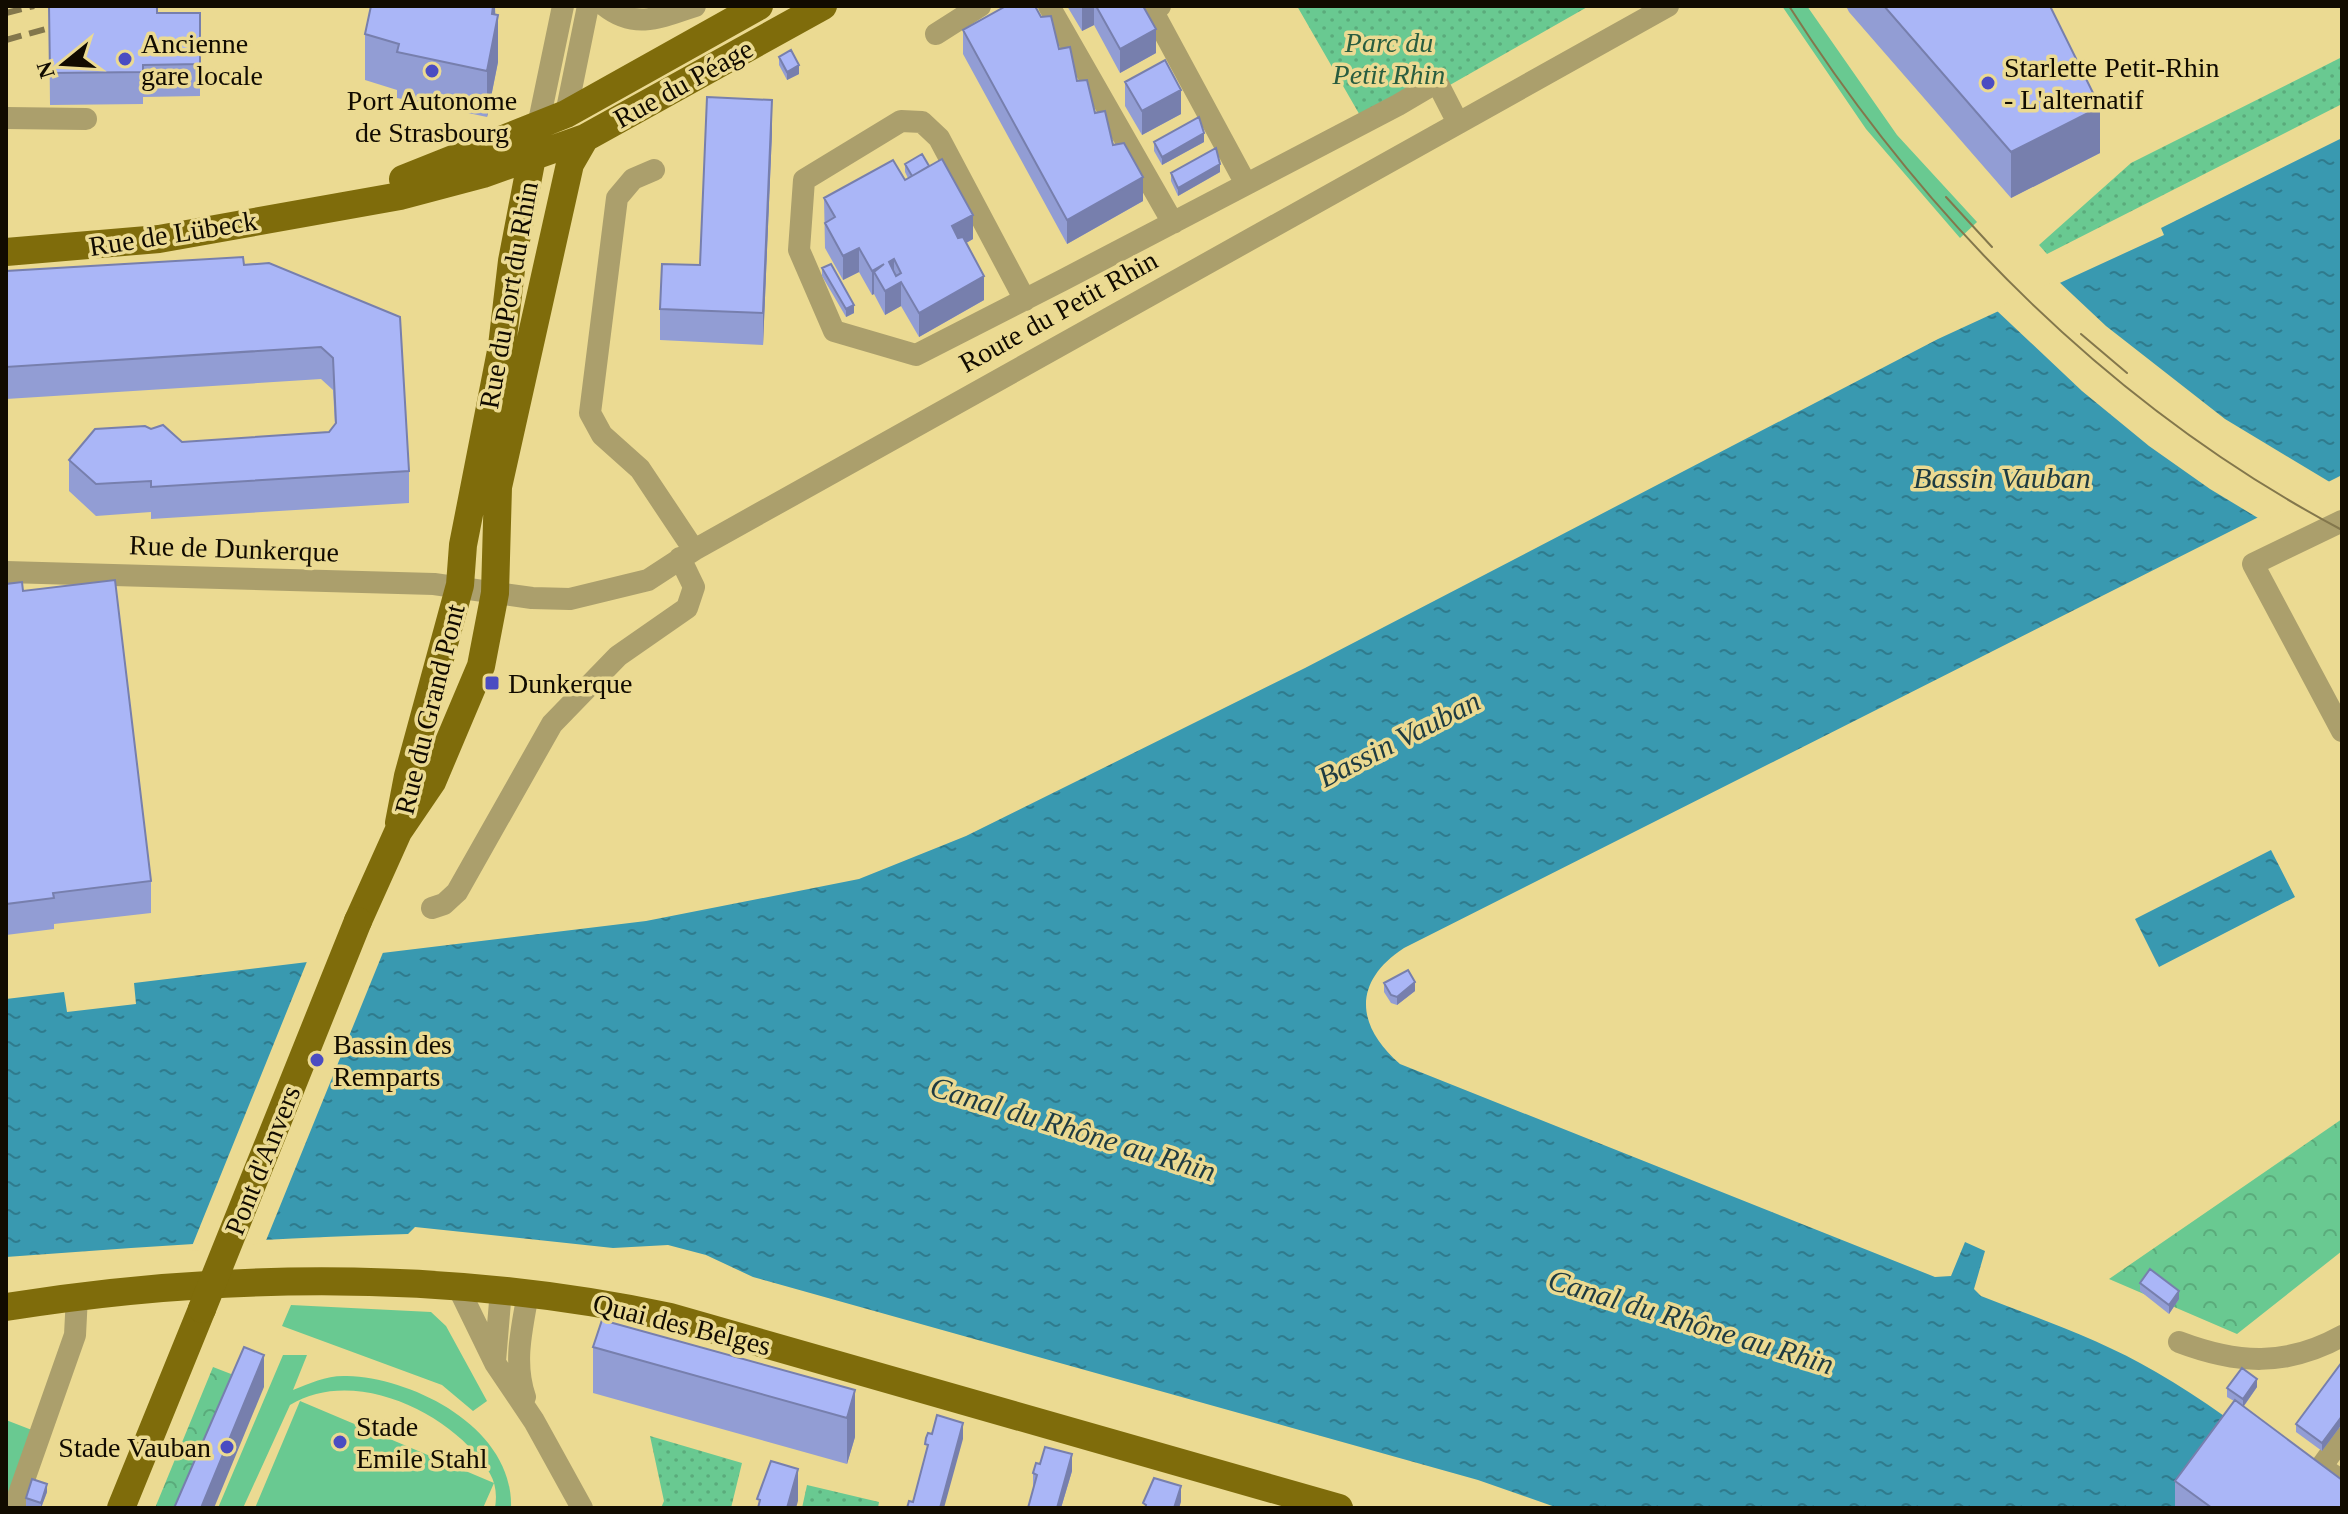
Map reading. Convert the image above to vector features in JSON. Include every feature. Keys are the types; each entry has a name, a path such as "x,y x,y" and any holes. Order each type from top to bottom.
{"main road":[{"name":"Rue du Péage","path":"566,114 759,6"},
{"name":"Rue du Péage","path":"585,138 823,6"},
{"name":"Rue de Lübeck","path":"541,144 566,114"},
{"name":"Rue de Lübeck","path":"6,252 159,239 338,204 541,144 585,138"},
{"name":"Rue du Port du Rhin","path":"495,593 498,487 532,346 570,164 585,138"},
{"name":"Rue du Port du Rhin","path":"517,399 518,340 541,144"},
{"name":"Rue du Port du Rhin","path":"460,585 463,545 502,346 512,261 541,144"},
{"name":"Rue du Grand Pont","path":"398,832 408,776 460,585"},
{"name":"Rue du Grand Pont","path":"358,921 398,832 432,782 476,683 495,593"},
{"name":"Pont d'Anvers","path":"121,1508 358,921"},
{"name":"Quai des Belges","path":"6,1307 77,1296 259,1280 457,1285 563,1296 670,1317 1339,1508"}],"street":[{"name":"Rue du Port du Rhin","path":"541,144 563,6"},
{"path":"566,114 588,6"},
{"path":"605,6 627,19 649,22 695,6"},
{"path":"936,34 980,6"},
{"path":"1049,6 1173,223"},
{"path":"1160,6 1152,10 1246,184"},
{"name":"Route du Petit Rhin","path":"460,585 495,593 570,599 648,580 687,554 1668,6"},
{"path":"1025,300 939,138 922,122 901,121 804,180 799,250 834,331 916,355 1025,300 1173,223 1437,82 1458,123"},
{"path":"6,118 86,119"},
{"path":"432,908 444,904 457,892 552,724 618,656 687,608 694,587 687,554 640,469 602,435 590,413 617,198 633,179 654,170"},
{"path":"2342,521 2253,564 2342,731"},
{"name":"Rue de Dunkerque","path":"6,572 460,585"},
{"path":"457,1285 495,1363 534,1421 582,1508"},
{"path":"495,1363 514,1292"},
{"path":"514,1292 518,1372 534,1421"},
{"path":"14,1508 75,1335 77,1296"},
{"path":"2179,1342 2212,1355 2257,1362 2320,1348 2342,1336"},
{"path":"2342,1438 2321,1467 2342,1481"}],"green space":[{"name":"Parc du Petit Rhin","path":"1297,6 1589,6 1369,131"},
{"path":"1782,6 1807,6 1897,135 1977,222 1960,238 1866,129"},
{"path":"2342,57 2342,104 2047,254 2039,245 2131,163"},
{"path":"2342,1119 2342,1251 2237,1334 2109,1279"},
{"path":"291,1305 431,1312 446,1326 487,1401 473,1411 442,1385 282,1326"},
{"path":"283,1355 307,1355 293,1390 333,1377 374,1379 402,1386 456,1413 478,1432 496,1454 508,1480 511,1508 495,1508 494,1484 485,1466 458,1436 437,1421 389,1398 364,1392 338,1391 313,1395 290,1405 243,1508 218,1508"},
{"path":"213,1367 244,1379 188,1508 155,1508"},
{"name":"Stade Emile Stahl","path":"300,1401 494,1483 483,1508 255,1508"},
{"path":"6,1420 37,1432 6,1508"},
{"path":"650,1436 742,1463 731,1508 661,1508 664,1501"},
{"path":"807,1485 879,1502 878,1508 802,1508"}],"water":[{"path":"2342,138 2342,475 1404,948 1375,975 1366,1004 1368,1020 1375,1035 1400,1064 1935,1277 1951,1276 1965,1242 1985,1251 1974,1289 1981,1296 2092,1340 2156,1372 2251,1435 2342,1504 2342,1508 1558,1508 1478,1480 753,1277 706,1255 668,1245 613,1248 415,1227 408,1234 207,1243 6,1257 6,999 64,992 67,1012 136,1004 134,983 646,921 859,879 966,836 1305,668 1938,339 2164,235 2161,228"},
{"path":"2271,850 2295,897 2159,967 2135,919"}],"pier":[{"path":"2057,280 2106,326 2225,419 2333,484 2263,521 2149,446 2082,391 1995,309"},
{"path":"384,950 265,1243 190,1251 308,959"}],"building":[{"path":"49,6 157,6 157,13 200,13 200,64 143,65 143,72 50,73"},
{"path":"371,6 493,6 492,14 498,15 487,71 397,52 399,44 365,34"},
{"path":"1006,6 1035,6 1041,17 1051,16 1059,49 1070,47 1077,81 1087,80 1095,113 1105,111 1113,145 1124,143 1143,177 1067,220 963,30"},
{"path":"1096,6 1143,6 1156,29 1120,49"},
{"path":"1884,6 2050,6 2100,107 2011,152"},
{"path":"791,50 799,65 787,72 779,57"},
{"path":"1165,60 1181,90 1142,111 1125,82"},
{"path":"707,97 772,100 763,313 660,309 662,264 700,265"},
{"path":"1199,117 1204,133 1162,157 1154,142"},
{"path":"1216,148 1220,164 1178,188 1171,173"},
{"path":"922,154 929,166 912,176 905,164"},
{"path":"942,159 973,215 952,226 958,238 963,237 984,276 919,313 901,282 885,291 874,272 884,264 872,271 859,248 843,256 825,223 835,217 824,198 893,160 905,180","holes":["894,259 901,273 896,276 889,262"]},
{"path":"243,257 244,265 269,263 400,317 409,471 151,487 151,481 96,484 69,460 95,429 145,426 151,429 163,425 182,442 329,432 336,423 333,358 321,347 6,367 6,271"},
{"path":"831,264 854,305 846,309 822,268"},
{"path":"115,580 151,881 53,893 54,898 6,904 6,584 22,582 23,591"},
{"path":"1408,970 1415,982 1397,997 1391,995 1384,983"},
{"path":"2150,1269 2179,1291 2169,1305 2140,1283"},
{"path":"602,1320 855,1390 847,1418 593,1347"},
{"path":"244,1347 264,1355 201,1508 174,1508"},
{"path":"2342,1362 2342,1416 2322,1443 2296,1424"},
{"path":"2242,1368 2257,1379 2243,1399 2227,1388"},
{"path":"2235,1400 2342,1480 2342,1508 2212,1508 2175,1481"},
{"path":"937,1415 963,1423 940,1508 907,1508 909,1501 913,1502 928,1445 925,1444 926,1438 928,1433 932,1434"},
{"path":"1045,1447 1072,1454 1057,1508 1028,1508 1037,1475 1033,1473 1036,1463 1040,1464"},
{"path":"771,1461 798,1469 787,1508 758,1508 760,1500 757,1499"},
{"path":"1154,1478 1181,1486 1174,1508 1145,1508 1143,1503"},
{"path":"32,1479 47,1484 41,1503 26,1498"}],"tram line":[{"path":"1789,6 1843,86 1902,162 1964,235 2032,304 2103,368 2179,427 2258,482 2342,530"},
{"path":"1946,197 1992,247"},
{"path":"2081,334 2127,373"}],"railway":[{"path":"6,13 34,6"},
{"path":"6,40 71,22"}],"place":[{"name":"Ancienne gare locale","path":"125,59"},
{"name":"Port Autonome de Strasbourg","path":"432,71"},
{"name":"Starlette Petit-Rhin - L'alternatif","path":"1988,83"},
{"name":"Dunkerque","path":"492,683"},
{"name":"Bassin des Remparts","path":"317,1060"},
{"name":"Stade Emile Stahl","path":"340,1442"},
{"name":"Stade Vauban","path":"227,1447"}],"water label":[{"name":"Bassin Vauban","path":"2002,478"},
{"name":"Bassin Vauban","path":"1399,739"},
{"name":"Canal du Rhône au Rhin","path":"1073,1129"},
{"name":"Canal du Rhône au Rhin","path":"1691,1322"}]}
